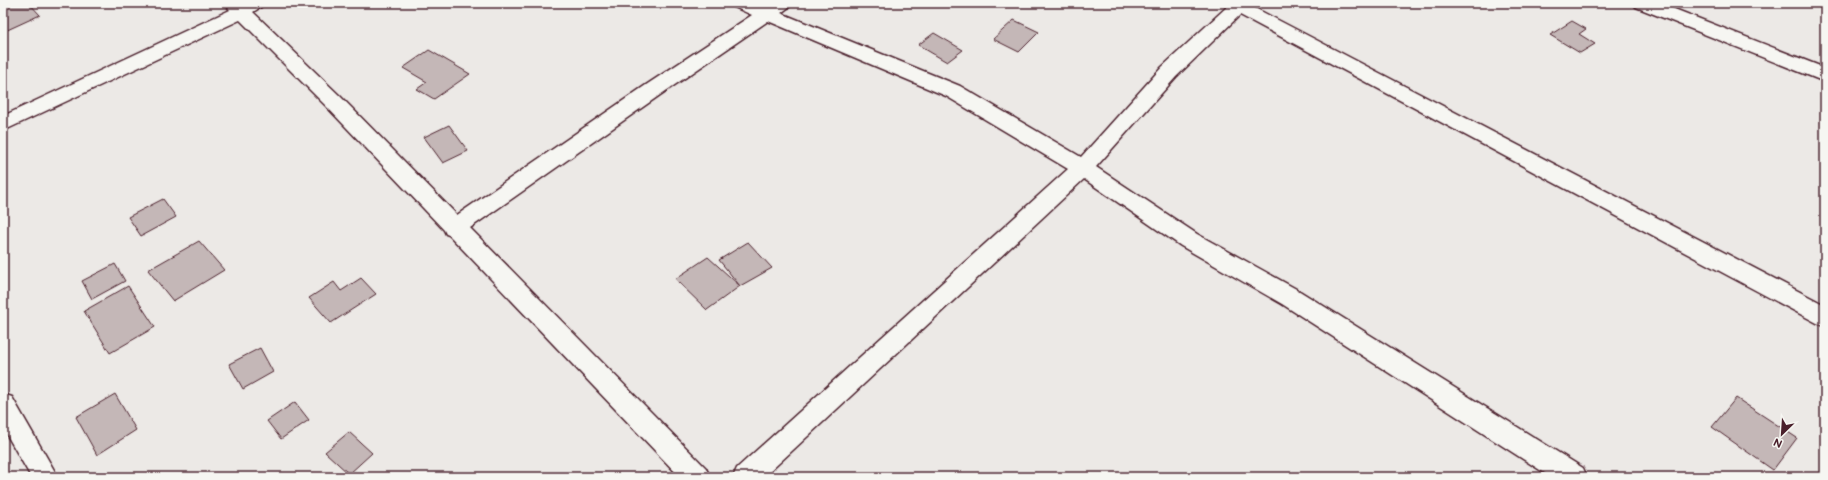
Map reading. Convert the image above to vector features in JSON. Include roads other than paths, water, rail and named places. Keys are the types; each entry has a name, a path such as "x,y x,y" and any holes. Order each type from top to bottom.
{"street":[{"path":"740,3 775,8 953,91 1083,168 1189,240 1290,297 1574,477"},
{"path":"1642,3 1825,75"},
{"path":"746,477 1083,168 1169,72 1240,5 1825,316"},
{"path":"3,124 243,6 454,228 697,477"},
{"path":"454,228 653,90 775,8"},
{"path":"3,406 45,477"}]}
